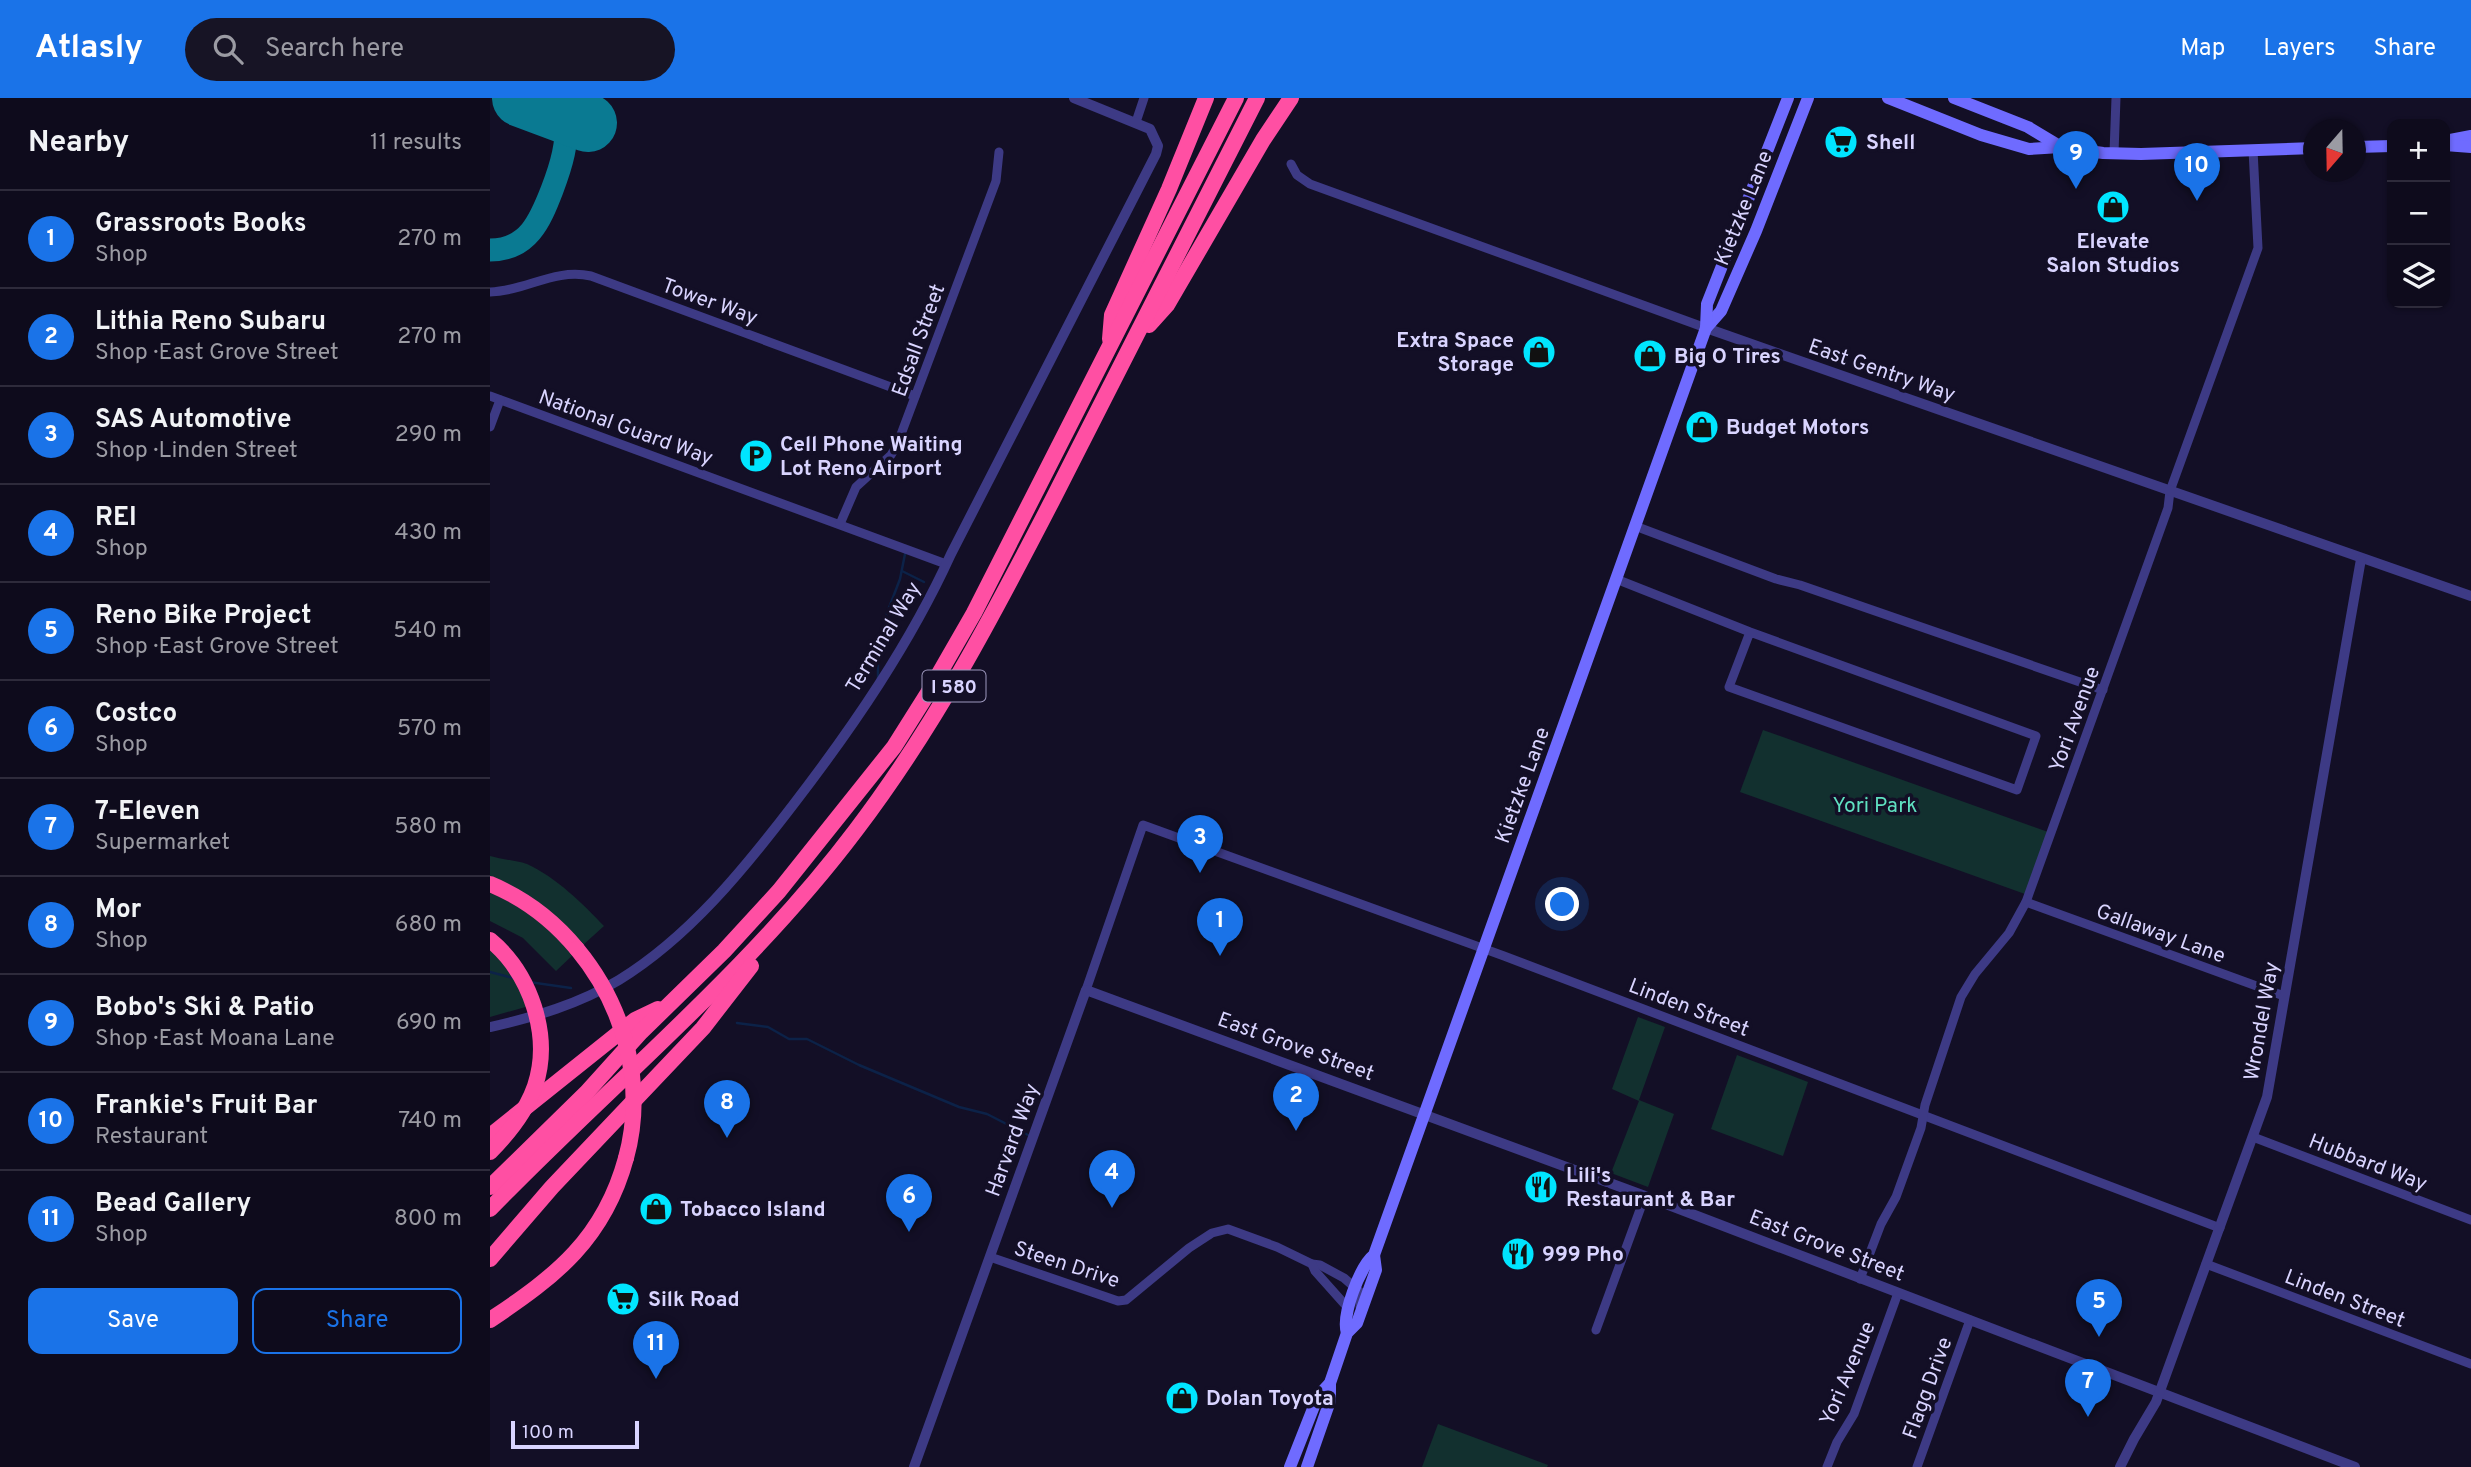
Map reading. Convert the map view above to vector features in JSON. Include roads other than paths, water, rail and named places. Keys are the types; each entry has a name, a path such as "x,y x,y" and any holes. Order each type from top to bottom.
{"highway":[{"path":"1109,349 1112,315 1169,189 1206,98"},
{"name":"I 580","path":"490,1187 724,951 779,891 894,747 974,613 1236,98"},
{"name":"I 580","path":"490,1209 712,995 777,926 823,873 908,759 957,681 1002,598 1136,340 1256,98"},
{"path":"1136,340 1167,305 1263,140 1291,98"},
{"path":"490,884 529,904 566,936 597,975 612,1003 625,1038 633,1090 631,1134 626,1158 611,1199 598,1224 579,1249 542,1284 490,1320"},
{"path":"490,1259 552,1187 703,1028 739,983 777,926"},
{"path":"490,940 509,958 528,991 540,1034 539,1069 532,1093 519,1119 490,1152"},
{"path":"490,1136 635,1020 670,1003"}],"main road":[{"name":"Kietzke Lane","path":"1706,328 1718,316 1726,299 1808,98"},
{"path":"1888,98 2018,147 2061,147 2114,153 2303,148"},
{"path":"1954,98 2028,127 2061,147"},
{"name":"Kietzke Lane","path":"1354,1311 1356,1287 1364,1264 1374,1255 1426,1114 1706,328 1707,304 1787,99"},
{"path":"2450,142 2471,136"},
{"path":"2450,144 2471,147"},
{"path":"2366,147 2387,146"},
{"name":"Kietzke Lane","path":"1290,1467 1318,1396 1329,1382 1347,1333 1345,1317 1354,1311 1376,1270 1374,1255"},
{"name":"Kietzke Lane","path":"1307,1467 1330,1401 1329,1382"}],"street":[{"path":"1074,98 1136,122 1144,98"},
{"path":"2114,153 2116,98"},
{"name":"Terminal Way","path":"490,1027 559,1009 617,981 668,943 705,909 763,844 841,741 928,603 1156,154 1158,146 1154,134 1146,126 1136,122"},
{"name":"Yori Avenue","path":"1860,1279 1881,1224 1896,1197 1961,997 1975,974 2009,933 2026,902 2168,508 2170,491 2258,247 2253,150"},
{"name":"Edsall Street","path":"839,524 856,487 891,455 897,445 996,181 999,152"},
{"name":"East Gentry Way","path":"1290,164 1297,175 1310,184 1706,328 2471,596"},
{"name":"Tower Way","path":"490,292 517,289 557,275 591,276 915,396"},
{"name":"National Guard Way","path":"490,396 946,564"},
{"path":"490,427 500,400"},
{"path":"1635,526 1776,579 2103,690"},
{"name":"Wrondel Way","path":"2120,1467 2160,1392 2267,1097 2361,559"},
{"path":"1616,579 1750,632 2036,736 2017,790 1729,687 1750,632"},
{"name":"Linden Street","path":"1143,825 1483,948 2220,1228"},
{"name":"Harvard Way","path":"914,1467 1143,825"},
{"name":"Gallaway Lane","path":"2026,902 2284,996"},
{"name":"East Grove Street","path":"1086,990 1645,1196 2355,1467"},
{"name":"Hubbard Way","path":"2253,1137 2471,1220"},
{"path":"1596,1330 1645,1196"},
{"name":"Steen Drive","path":"990,1257 1115,1302 1126,1300 1189,1248 1212,1233 1228,1229 1320,1265 1356,1287"},
{"name":"Steen Drive","path":"1312,1264 1315,1271 1354,1311"},
{"name":"Linden Street","path":"2206,1264 2471,1364"},
{"name":"Yori Avenue","path":"1828,1467 1837,1442 1854,1414 1898,1293"},
{"name":"Flagg Drive","path":"1917,1467 1970,1320"},
{"path":"1295,1467 1301,1439"}],"waterway":[{"path":"878,679 878,657 887,613 900,579 905,554"},
{"path":"902,571 924,582"},
{"path":"490,972 513,978"},
{"path":"529,982 571,988"},
{"path":"737,1023 768,1027 789,1039 807,1039 859,1065 959,1107 987,1114 1030,1136"}],"place":[{"name":"Shell","path":"1841,142"},
{"name":"Bobo's Ski & Patio","path":"2076,189"},
{"name":"Frankie's Fruit Bar","path":"2197,201"},
{"name":"Elevate Salon Studios","path":"2113,207"},
{"name":"Extra Space Storage","path":"1539,352"},
{"name":"Big O Tires","path":"1650,356"},
{"name":"Budget Motors","path":"1702,427"},
{"name":"Cell Phone Waiting Lot Reno Airport","path":"756,456"},
{"name":"SAS Automotive","path":"1200,873"},
{"name":"Grassroots Books","path":"1220,956"},
{"name":"Lithia Reno Subaru","path":"1296,1131"},
{"name":"Mor","path":"727,1138"},
{"name":"Lili's Restaurant & Bar","path":"1541,1187"},
{"name":"REI","path":"1112,1208"},
{"name":"Tobacco Island","path":"656,1209"},
{"name":"Costco","path":"909,1232"},
{"name":"999 Pho","path":"1518,1254"},
{"name":"Silk Road","path":"623,1299"},
{"name":"Reno Bike Project","path":"2099,1337"},
{"name":"Bead Gallery","path":"656,1379"},
{"name":"Dolan Toyota","path":"1182,1398"},
{"name":"7-Eleven","path":"2088,1417"}],"park label":[{"name":"Yori Park","path":"1875,805"}]}
